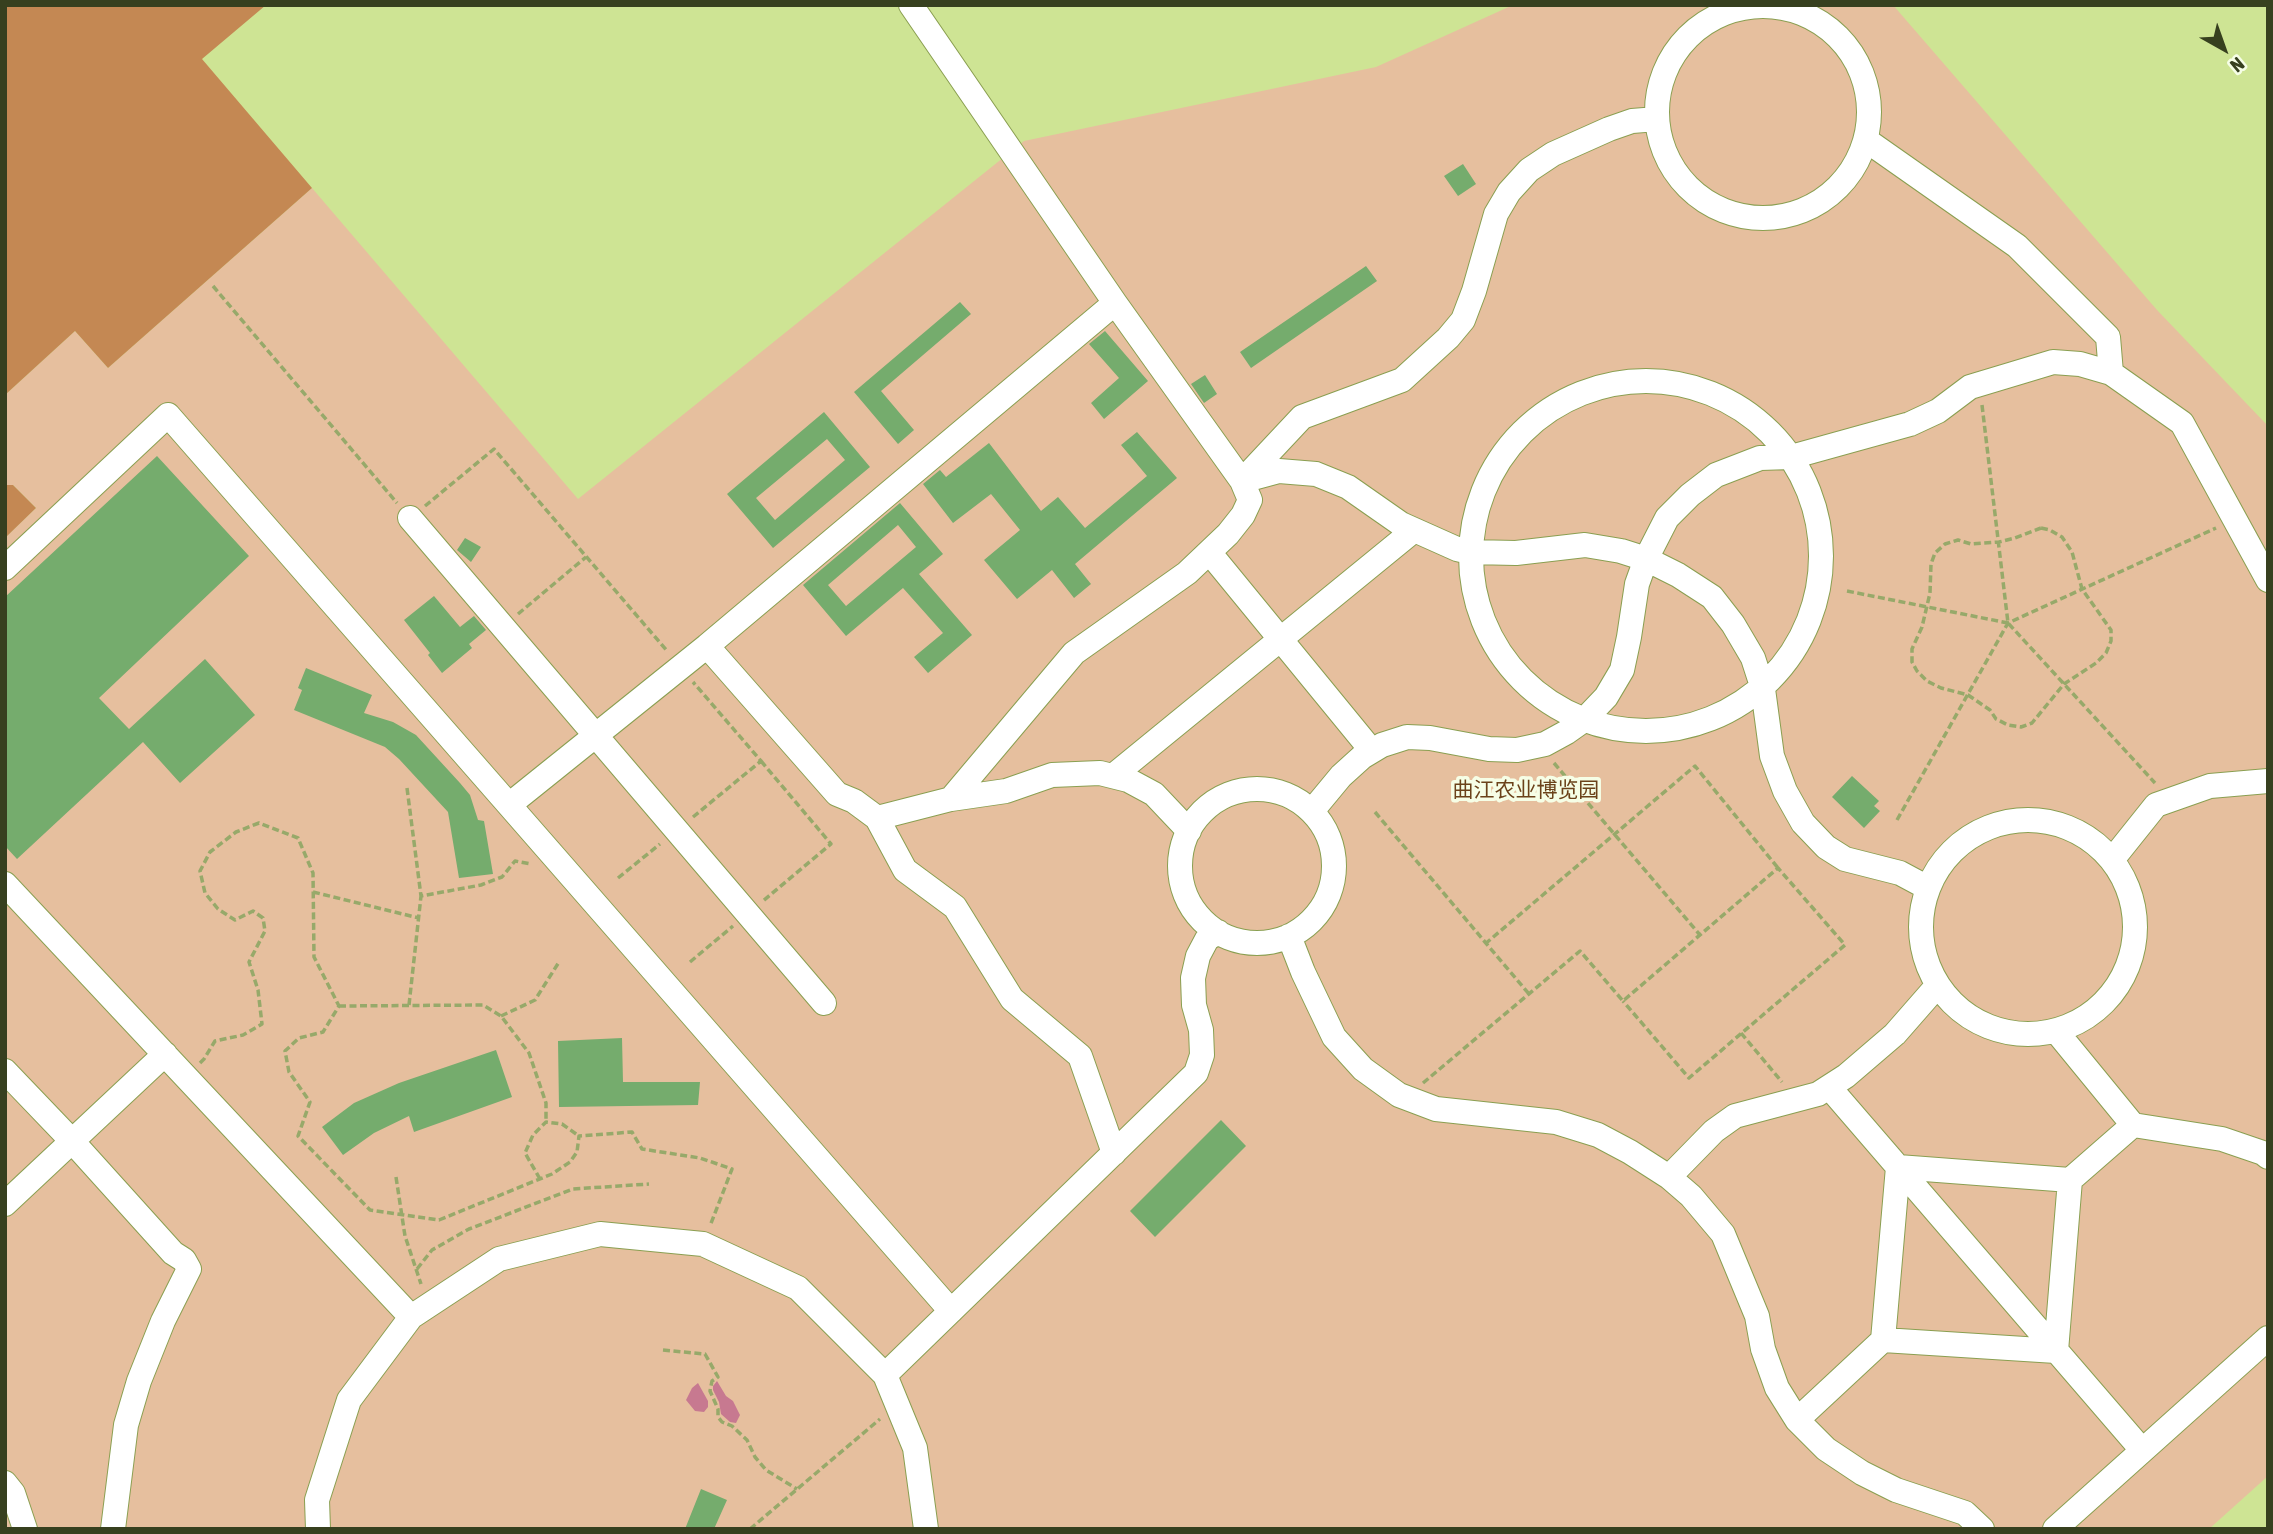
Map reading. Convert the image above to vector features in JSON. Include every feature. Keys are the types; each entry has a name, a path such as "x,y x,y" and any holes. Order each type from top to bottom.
{"street":[{"path":"911,5 1115,303 1242,481 1250,500 1243,515 1228,534 1187,573 1074,653 951,799"},
{"path":"1743,6 1779,7 1813,18 1841,40 1861,70 1869,104 1866,140 1851,172 1827,197 1795,214 1761,219 1726,213 1696,196 1672,169 1659,137 1656,102 1665,69 1684,40 1711,19 1743,6"},
{"path":"1242,481 1302,417 1402,380 1448,338 1463,320 1496,214 1509,192 1529,170 1553,154 1609,129 1632,121 1657,120"},
{"path":"1866,140 2017,246 2108,337 2111,373"},
{"path":"509,805 707,646 1115,303"},
{"path":"1312,811 1341,776 1362,757 1382,745 1407,737 1430,737 1489,749 1517,750 1538,745 1567,732 1584,720 1606,697 1622,670 1637,584 1646,559 1667,518 1690,495 1716,475 1760,458 1791,457 1910,424 1938,411 1970,387 2053,362 2080,364 2111,373 2182,423 2268,580"},
{"path":"1652,379 1711,391 1762,422 1791,457 1800,469 1820,526 1820,586 1800,643 1763,688 1713,719 1658,732 1602,727 1550,705 1508,667 1480,619 1469,564 1470,552 1476,508 1500,457 1538,415 1592,387 1652,379"},
{"path":"5,568 168,415 951,1311"},
{"path":"1242,481 1279,471 1326,476 1348,487 1413,531 1457,549 1470,552 1516,553 1585,545 1621,551 1646,559 1678,575 1712,597 1733,624 1753,658 1763,688 1772,756 1785,791 1803,823 1826,847 1845,859 1899,873 1928,888"},
{"path":"410,518 824,1003"},
{"path":"1113,776 1413,531"},
{"path":"1209,552 1372,751"},
{"path":"707,646 837,794 854,801 877,818 905,870 955,907 1012,999 1080,1056 1114,1153"},
{"path":"877,818 951,799 1006,791 1052,775 1100,773 1128,780 1154,794 1189,831"},
{"path":"2112,860 2156,805 2210,786 2268,780"},
{"path":"1265,789 1291,796 1312,811 1326,831 1333,855 1333,879 1324,902 1310,922 1289,936 1265,942 1241,941 1218,932 1199,917 1185,894 1179,869 1183,843 1189,831 1195,819 1214,801 1239,790 1265,789"},
{"path":"2012,821 2049,822 2084,835 2112,860 2129,891 2136,925 2130,960 2114,992 2088,1016 2056,1031 2022,1035 1989,1028 1960,1011 1937,986 1923,955 1920,921 1928,888 1947,856 1976,833 2012,821"},
{"path":"7,891 419,1312"},
{"path":"885,1376 1196,1073 1202,1055 1202,1043 1194,1005 1193,978 1198,956 1208,940 1218,932"},
{"path":"1289,936 1334,1037 1363,1069 1398,1095 1436,1110 1567,1125 1598,1135 1669,1177 1691,1196 1723,1234 1757,1316 1763,1349 1777,1388 1797,1420 1826,1449 1862,1473 1896,1490 1965,1513 1982,1529"},
{"path":"1669,1177 1714,1131 1735,1116 1818,1094 1846,1076 1895,1034 1937,986"},
{"path":"2056,1031 2133,1125 2222,1139 2268,1157"},
{"path":"5,1204 165,1054"},
{"path":"5,1071 173,1253 184,1260 189,1269 163,1321 139,1381 126,1425 113,1529"},
{"path":"1829,1087 2143,1450"},
{"path":"2056,1351 2070,1180 2133,1125"},
{"path":"1898,1167 2070,1180"},
{"path":"1797,1420 1883,1340 1898,1167"},
{"path":"318,1529 317,1500 349,1400 419,1312 499,1259 600,1234 703,1244 798,1288 885,1376 915,1448 926,1529"},
{"path":"2054,1529 2268,1338"},
{"path":"1883,1340 2056,1351"},
{"path":"5,1483 13,1493 24,1529"}],"path":[{"path":"213,286 410,518 494,449 831,844 690,962"},
{"path":"1897,820 2008,623 1980,384"},
{"path":"1847,592 2008,623 2234,520"},
{"path":"2041,528 2062,537 2071,552 2082,589 2110,630 2111,641 2106,653 2096,663 2064,684 2032,723 2021,727 1996,719 1990,710 1968,695 1941,688 1927,681 1912,662 1912,649 1922,627 1930,593 1931,564 1935,552 1945,544 1958,540 1971,544 1999,542 2041,528"},
{"path":"503,627 586,557"},
{"path":"2008,623 2171,800"},
{"path":"1538,745 1700,935"},
{"path":"618,878 761,761"},
{"path":"1406,1098 1580,951 1689,1078 1845,945 1695,766 1485,944"},
{"path":"407,788 421,896 409,1005"},
{"path":"1375,812 1529,994"},
{"path":"184,1074 204,1059 215,1041 243,1035 262,1024 258,990 249,962 265,931 263,918 253,911 235,920 218,909 205,893 200,871 210,852 236,832 259,822 298,838 313,873 314,957 339,1006"},
{"path":"421,896 481,885 502,877 515,861 534,864 549,851"},
{"path":"1623,1001 1778,868"},
{"path":"313,892 419,918"},
{"path":"501,1016 535,1000 559,962"},
{"path":"339,1006 483,1005 501,1016 530,1053 546,1103 546,1122 533,1135 525,1153 540,1179"},
{"path":"339,1006 323,1032 299,1038 285,1051 289,1072 310,1102 298,1136 370,1210 439,1220 552,1174 570,1162 577,1152 579,1136"},
{"path":"1741,1033 1797,1100"},
{"path":"546,1122 562,1124 579,1136 632,1132 642,1149 700,1158 732,1169 703,1244"},
{"path":"396,1177 405,1236 417,1269 419,1312"},
{"path":"417,1269 432,1250 469,1229 573,1189 649,1184"},
{"path":"663,1350 705,1354 718,1377 712,1381 710,1391 718,1409 718,1417 747,1440 766,1471 797,1489"},
{"path":"750,1529 897,1404"}],"green space":[{"name":"曲江农业博览园","path":"1513,5 1893,5 2157,310 2268,426 2268,1476 2209,1529 5,1529 5,538 36,508 13,485 5,485 5,395 75,331 108,368 312,188 578,499 1024,141 1376,67"}],"shaded area":[{"path":"5,5 266,5 202,59 312,188 108,368 75,331 5,395"},
{"path":"5,485 13,485 36,508 5,538"},
{"path":"717,1381 740,1415 736,1423 730,1422 721,1414 713,1390"},
{"path":"698,1383 708,1401 704,1412 695,1411 686,1400"}],"building":[{"path":"1463,164 1476,184 1458,196 1444,176"},
{"path":"1366,266 1377,281 1251,368 1240,352"},
{"path":"960,302 971,314 881,391 914,430 898,444 854,392"},
{"path":"1105,331 1148,381 1104,419 1091,403 1119,378 1089,344"},
{"path":"1205,375 1217,394 1204,403 1191,384"},
{"path":"824,412 870,467 773,548 727,494","holes":["827,439 845,460 775,520 756,498"]},
{"path":"1137,432 1177,478 1075,564 1091,584 1074,598 1052,570 1017,599 984,560 1020,530 991,494 953,523 923,484 940,470 946,477 989,443 1041,511 1058,497 1085,528 1147,476 1121,445"},
{"path":"157,456 249,556 99,698 129,729 205,659 255,715 180,783 143,742 17,859 5,846 5,597"},
{"path":"900,503 943,554 919,574 972,635 928,673 914,657 943,633 903,588 846,636 803,585","holes":["898,525 916,547 846,606 828,585"]},
{"path":"465,538 481,547 471,562 457,550"},
{"path":"434,596 460,627 474,616 486,630 469,644 472,648 442,673 404,620"},
{"path":"306,668 372,695 364,713 393,722 416,735 460,783 470,795 478,820 484,821 493,874 459,878 448,812 385,747 294,710 302,690 298,688"},
{"path":"1852,776 1879,801 1874,806 1880,811 1864,828 1832,797"},
{"path":"622,1038 623,1082 700,1082 698,1105 559,1107 558,1041"},
{"path":"496,1050 512,1097 414,1132 409,1116 374,1133 343,1155 322,1127 354,1103 399,1083"},
{"path":"1221,1120 1246,1146 1155,1237 1130,1211"},
{"path":"701,1489 727,1500 714,1529 685,1529"}]}
